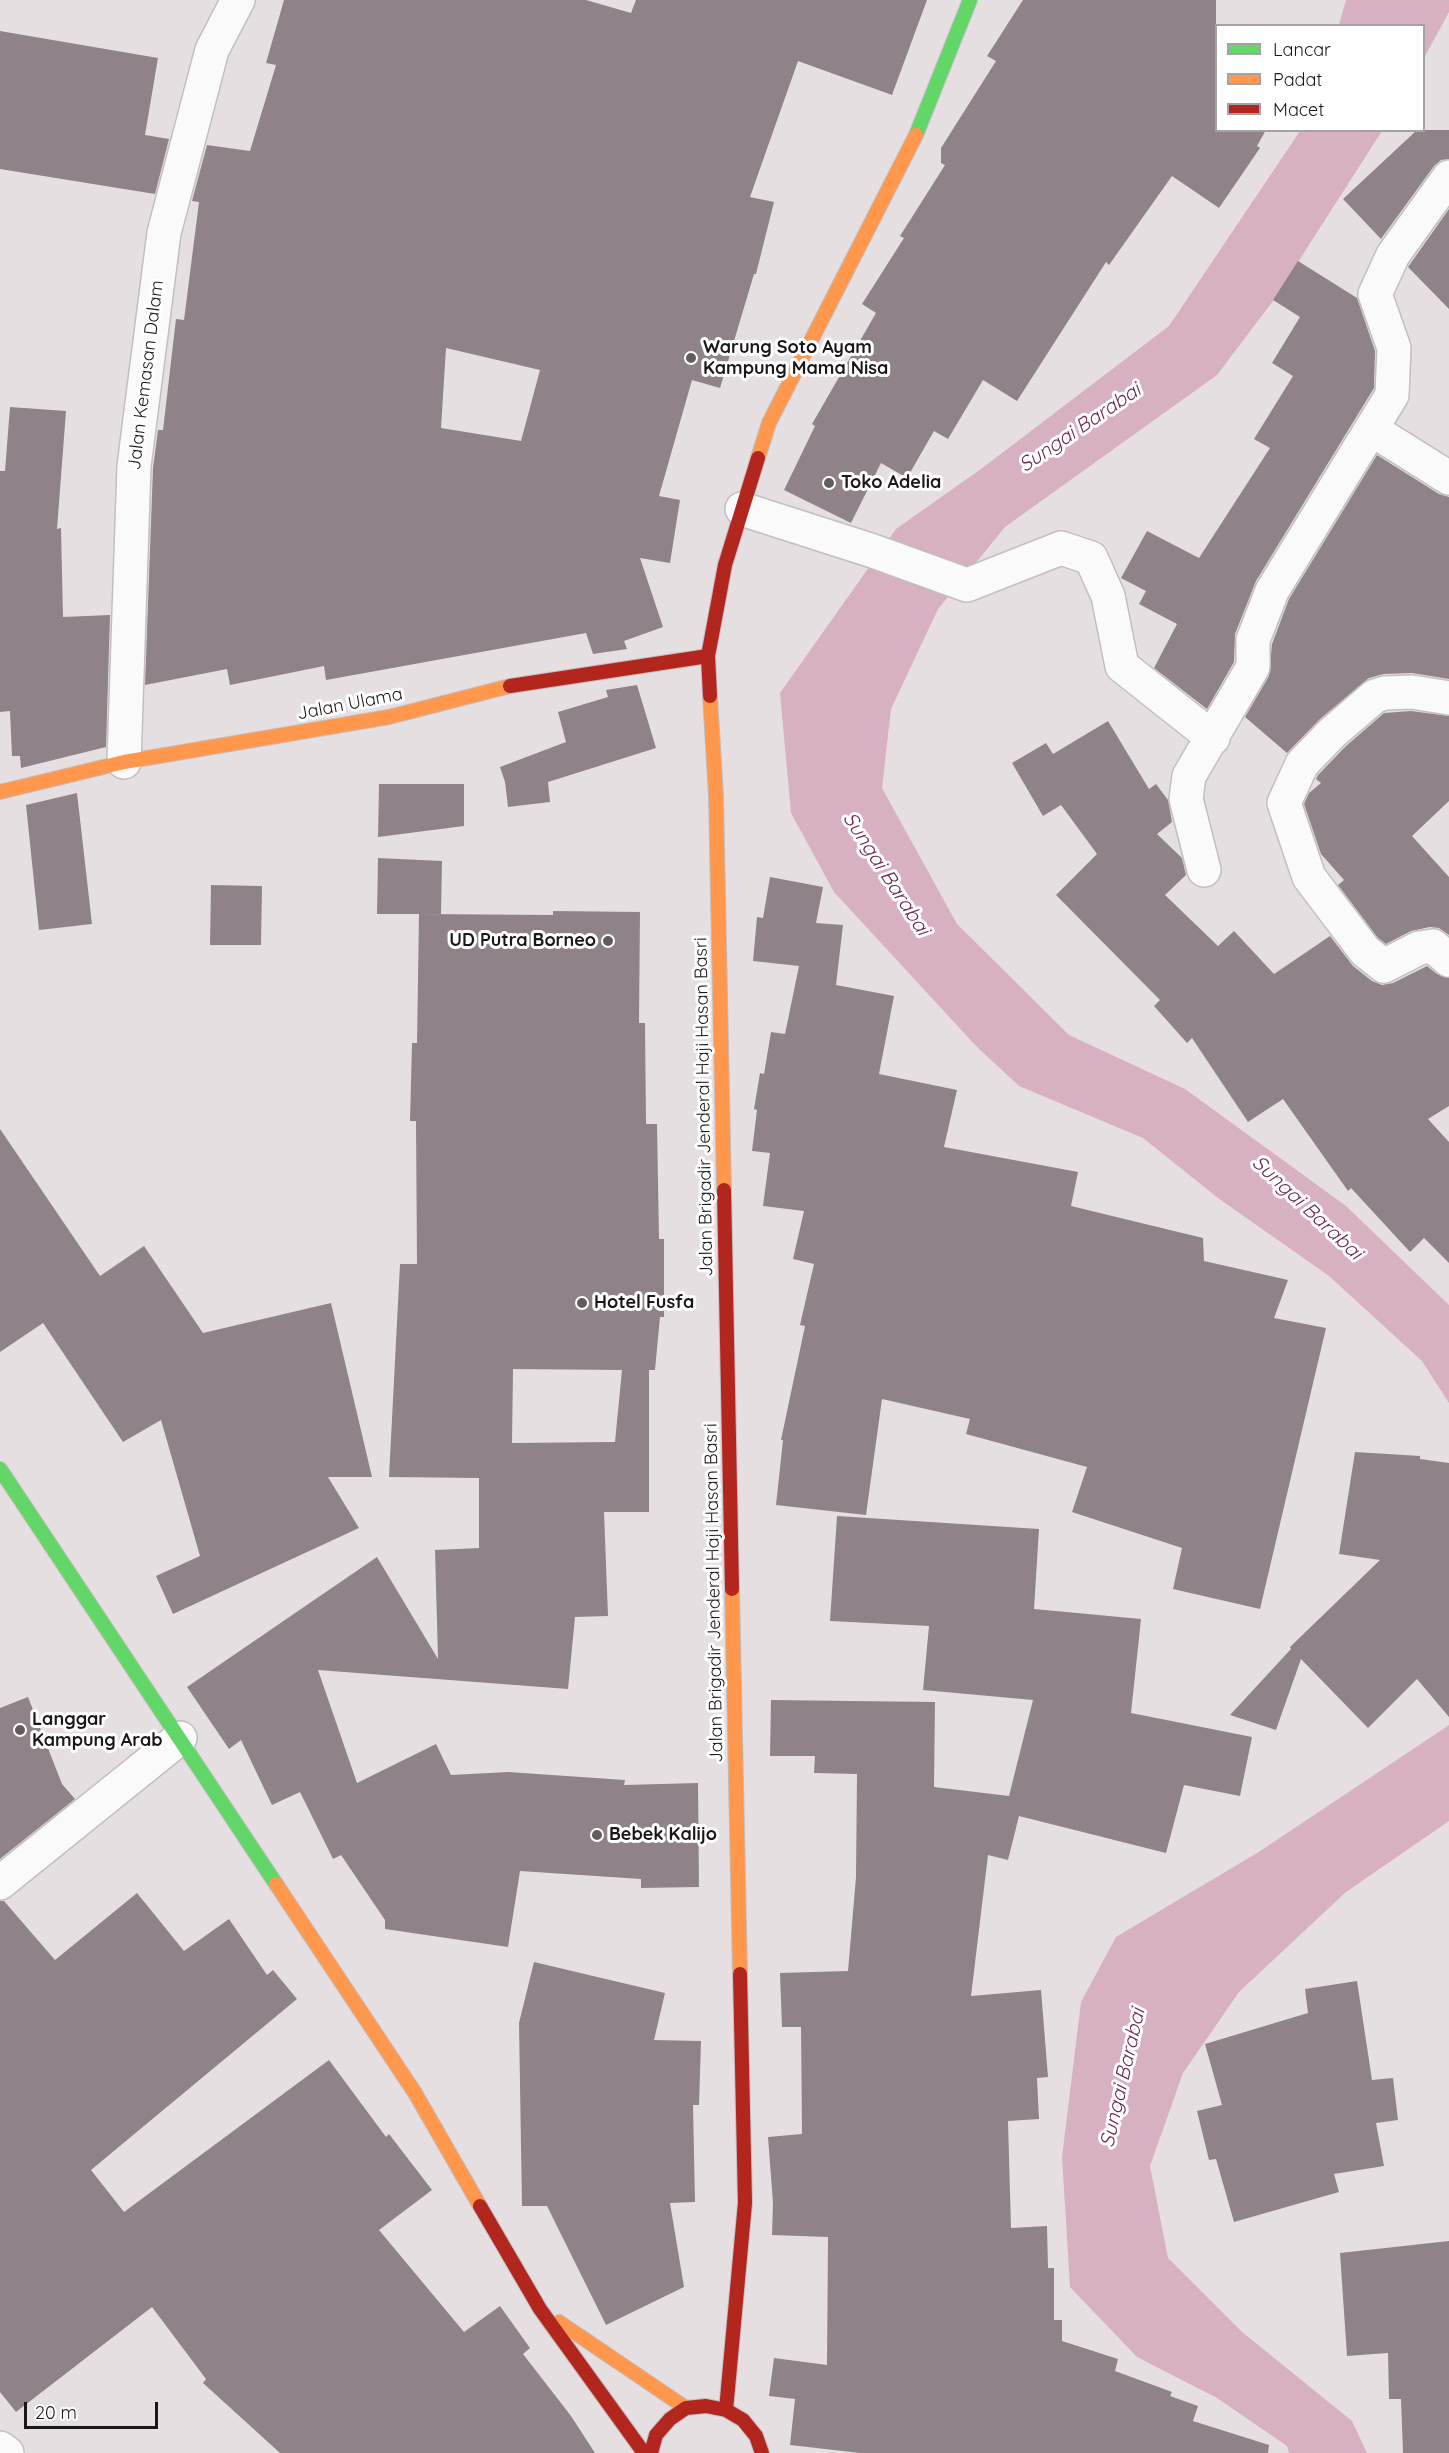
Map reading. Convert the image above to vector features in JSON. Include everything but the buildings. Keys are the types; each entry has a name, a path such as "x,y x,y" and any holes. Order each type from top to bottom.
{"main road":[{"name":"Jalan Brigadir Jenderal Haji Hasan Basri","path":"726,2410 745,2203 716,808 708,656 725,566 770,423 921,124 970,0"},
{"name":"Jalan Ulama","path":"0,792 124,762 388,717 527,682 708,656"},
{"path":"0,1469 415,2093 540,2309 644,2453"},
{"path":"540,2309 686,2408"},
{"path":"651,2453 656,2434 669,2419 686,2408 706,2406 726,2410 743,2420 756,2436 762,2453"}],"street":[{"name":"Jalan Kemasan Dalam","path":"124,762 134,466 164,233 212,50 238,0"},
{"path":"1204,870 1186,799 1189,777 1253,667 1253,640 1272,591 1392,395 1394,348 1375,294 1393,255 1449,177"},
{"path":"1371,429 1449,478"},
{"path":"742,509 873,551 967,585 1061,548 1091,558 1108,596 1122,666 1213,738"},
{"path":"1449,698 1412,692 1385,693 1375,696 1332,733 1302,764 1284,803 1310,877 1365,951 1384,966 1419,948 1433,946 1449,960"},
{"path":"0,1883 180,1738"},
{"path":"0,2448 7,2453"}],"water":[{"path":"1346,0 1449,0 1449,12 1425,56 1425,24 1339,24"},
{"name":"Sungai Barabai","path":"1299,132 1381,132 1273,301 1217,375 1005,527 938,609 891,709 882,788 957,924 1069,1035 1185,1089 1346,1206 1449,1305 1449,1403 1422,1361 1329,1276 1218,1198 1143,1138 1019,1086 976,1046 834,892 791,813 780,693 896,529 981,469 1169,326"},
{"name":"Sungai Barabai","path":"1449,1725 1449,1821 1346,1892 1239,1992 1183,2073 1150,2166 1168,2258 1242,2332 1352,2421 1367,2453 1289,2453 1287,2446 1217,2398 1137,2357 1070,2287 1062,2157 1081,2002 1116,1937 1257,1853"}],"traffic: fast":[{"path":"916,135 970,0"},
{"path":"0,1469 276,1884"}],"traffic: slow":[{"path":"758,458 769,423 916,135"},
{"path":"0,792 124,762 389,717 510,686"},
{"path":"710,696 716,796 724,1190"},
{"path":"732,1589 740,1974"},
{"path":"276,1884 415,2093 480,2206"},
{"path":"559,2322 686,2408"}],"traffic: jam":[{"path":"710,696 708,656 725,565 758,458"},
{"path":"510,686 708,656"},
{"path":"724,1190 732,1589"},
{"path":"726,2410 745,2203 740,1974"},
{"path":"480,2206 540,2309 644,2453"},
{"path":"651,2453 656,2435 670,2419 686,2408 706,2406 726,2410 743,2420 756,2436 762,2453"}],"place":[{"name":"Warung Soto Ayam Kampung Mama Nisa","path":"691,358"},
{"name":"Toko Adelia","path":"829,483"},
{"name":"UD Putra Borneo","path":"608,941"},
{"name":"Hotel Fusfa","path":"582,1303"},
{"name":"Langgar Kampung Arab","path":"20,1730"},
{"name":"Bebek Kalijo","path":"597,1835"}]}
